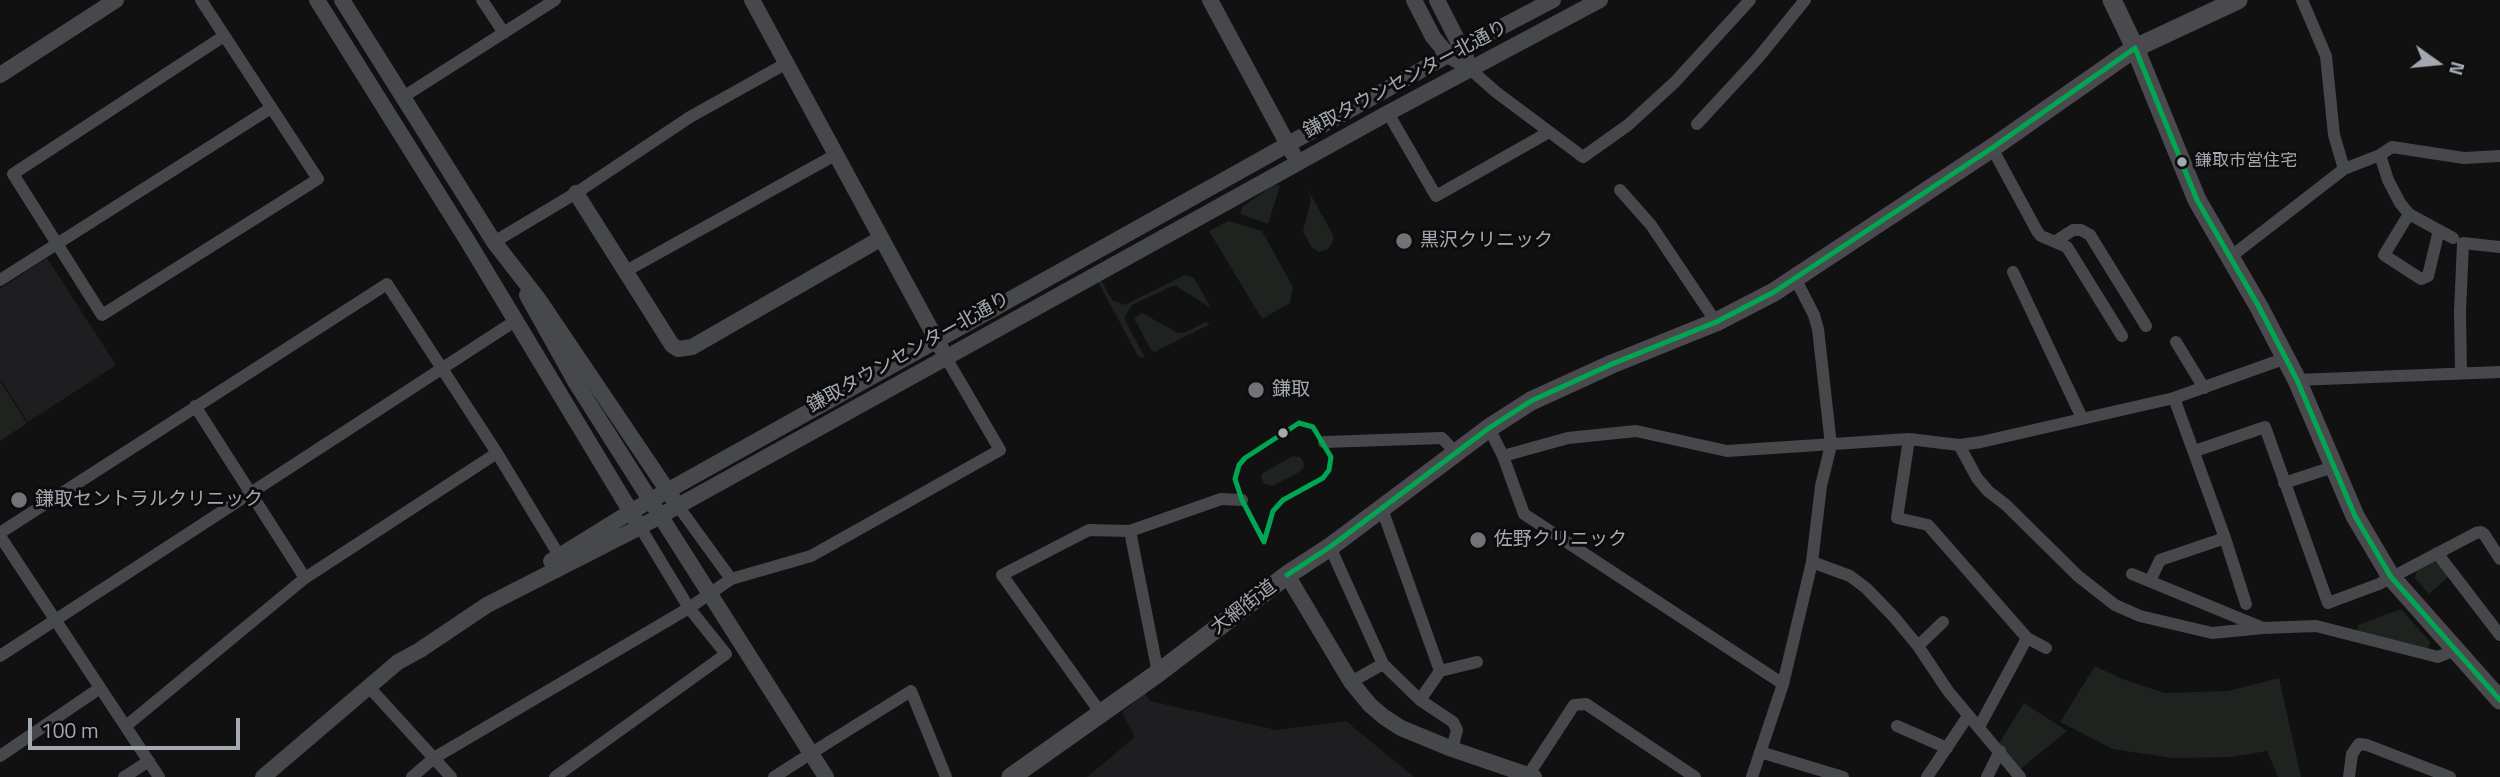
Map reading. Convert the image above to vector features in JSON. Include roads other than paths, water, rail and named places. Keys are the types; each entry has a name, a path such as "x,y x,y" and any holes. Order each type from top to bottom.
{"main road":[{"path":"2112,0 2136,48 2197,200 2286,358 2355,516 2391,578 2500,700"},
{"name":"大網街道","path":"1011,777 1158,673 1287,575 1331,547 1489,428 1531,401 1612,363 1716,322 1774,292 1992,148 2136,48 2207,6 2238,0"}],"street":[{"path":"0,75 116,0"},
{"path":"201,0 318,178 102,315 13,174 224,36"},
{"path":"317,0 467,240 689,608 726,654 555,777"},
{"path":"342,0 494,243 540,300 667,491 731,579"},
{"path":"482,0 504,33"},
{"path":"403,97 555,0"},
{"path":"412,777 434,758 689,608 731,579 811,556 1000,450 880,239 752,0"},
{"path":"1210,0 1297,163"},
{"path":"1414,0 1433,37 1583,157 1628,125 1675,82 1750,0"},
{"path":"1437,0 1455,52"},
{"name":"鎌取タウンセンター北通り","path":"263,777 398,662 416,643 471,604 560,557 632,511 937,339 1553,0"},
{"name":"鎌取タウンセンター北通り","path":"398,662 487,605 640,527 1388,113 1600,0"},
{"path":"1697,124 1758,58 1805,0"},
{"path":"2302,0 2326,56 2334,135 2344,169"},
{"path":"494,243 576,193 690,117 785,64"},
{"path":"0,280 271,107"},
{"path":"1388,113 1436,196 1549,132"},
{"path":"2229,258 2344,169 2380,155 2392,146 2464,158 2500,156"},
{"path":"1992,148 2037,231 2041,236 2067,247 2122,335"},
{"path":"626,271 835,155"},
{"path":"2380,155 2388,180 2400,203 2410,214 2453,238"},
{"path":"1620,190 1651,225 1716,322"},
{"path":"576,193 678,349 685,350 880,239"},
{"path":"2410,214 2384,256 2421,279 2428,276 2439,230"},
{"path":"2056,241 2073,230 2081,230 2090,235 2146,326"},
{"path":"467,240 510,292 576,383"},
{"path":"2462,373 2460,312 2463,243 2500,247"},
{"path":"2013,272 2082,418"},
{"path":"519,276 532,308 576,383 826,777"},
{"path":"1752,777 1783,684 1812,562 1821,486 1831,445 1818,329 1814,315 1795,278"},
{"path":"159,777 0,534 195,406 387,285 497,453 560,557"},
{"path":"0,656 515,321"},
{"path":"2176,342 2204,388"},
{"path":"1503,456 1568,438 1636,431 1727,452 1909,439 1959,444 1981,442 2174,398 2286,358"},
{"path":"2297,380 2500,372"},
{"path":"2174,398 2246,604"},
{"path":"195,406 304,578"},
{"path":"2195,452 2265,427 2328,603 2379,584 2481,532 2500,559"},
{"path":"1489,428 1503,456 1524,514 1783,684"},
{"path":"1324,442 1442,438 1456,453"},
{"path":"1909,439 1896,518 1928,525 2027,638 2046,648"},
{"path":"1959,444 1977,478 1988,491 2006,505 2078,576 2115,605 2140,616 2212,633 2316,626 2438,657 2455,650"},
{"path":"126,726 304,578 497,453"},
{"path":"2284,483 2333,467"},
{"path":"1100,712 1002,575 1089,530 1130,531 1221,499 1242,500"},
{"path":"1382,509 1440,671"},
{"path":"1130,531 1158,673"},
{"path":"2150,581 2160,560 2225,538"},
{"path":"1331,547 1383,664 1420,700 1453,722 1457,730 1452,749"},
{"path":"2437,553 2500,635"},
{"path":"1812,562 1850,576 1866,588 1918,646 1968,716 2020,777"},
{"path":"2133,574 2263,628"},
{"path":"1287,575 1351,682 1370,705 1401,728 1531,776 1574,705 1586,704 1695,777"},
{"path":"1918,646 1943,622"},
{"path":"1979,727 2027,638"},
{"path":"1420,700 1440,671 1477,662"},
{"path":"1351,682 1383,664"},
{"path":"369,687 451,777"},
{"path":"0,757 100,688"},
{"path":"774,777 911,691 946,777"},
{"path":"1927,777 1968,716"},
{"path":"1897,726 1947,748"},
{"path":"2349,777 2352,754 2359,744 2367,745 2427,773 2450,777"},
{"path":"1987,777 2000,751"},
{"path":"1760,752 1843,777"},
{"path":"124,777 149,761"}],"place":[{"name":"鎌取市営住宅","path":"2182,162"},
{"name":"黒沢クリニック","path":"1404,241"},
{"name":"鎌取","path":"1256,390"},
{"name":"鎌取セントラルクリニック","path":"19,500"},
{"name":"佐野クリニック","path":"1478,540"}]}
